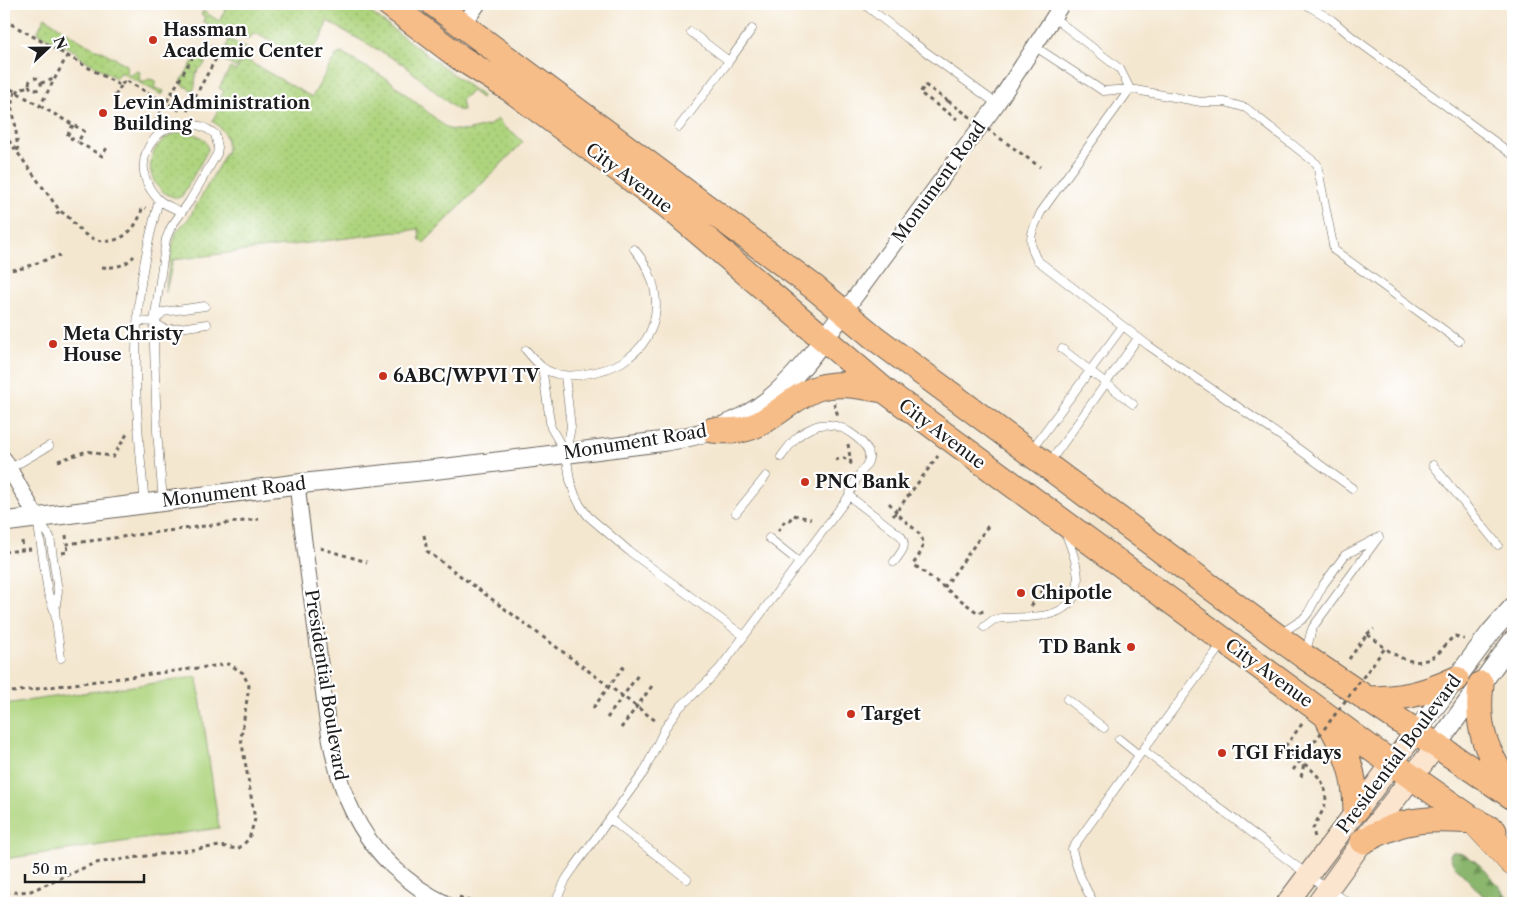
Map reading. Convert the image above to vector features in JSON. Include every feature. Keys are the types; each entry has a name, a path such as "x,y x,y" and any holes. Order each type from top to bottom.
{"highway":[{"name":"City Avenue","path":"388,4 459,56 510,89 669,207 884,390 1392,763 1475,821 1513,842"},
{"name":"City Avenue","path":"434,4 815,288 875,338 1276,636 1366,699 1513,796"},
{"path":"713,430 742,430 756,425 802,395 824,386 840,385 884,390"},
{"path":"1366,699 1413,696 1456,679"},
{"path":"1481,684 1479,712 1484,739 1513,796"},
{"path":"1326,715 1349,761 1354,783 1356,810"},
{"path":"1363,841 1408,823 1432,820 1475,821 1513,862"}],"main road":[{"name":"Presidential Boulevard","path":"1287,903 1392,763 1426,739"},
{"name":"Presidential Boulevard","path":"1323,897 1412,777 1426,739"}],"street":[{"path":"462,25 478,4"},
{"name":"Monument Road","path":"4,522 297,484 448,468 685,438 713,430 748,416 776,396 824,339 997,104 1062,4"},
{"path":"6,464 37,518"},
{"name":"Presidential Boulevard","path":"297,484 325,698 337,773 352,812 370,842 421,898 451,899"},
{"name":"Presidential Boulevard","path":"1426,739 1456,679 1491,632 1513,607"},
{"name":"Presidential Boulevard","path":"1426,739 1481,684 1513,640"}],"lane":[{"path":"864,4 997,104"},
{"path":"1305,4 1332,20 1352,37 1513,156"},
{"path":"1053,17 1120,69 1130,89"},
{"path":"679,127 752,29"},
{"path":"691,32 728,61"},
{"path":"1034,46 1103,91 1130,89 1200,102 1225,102 1246,108 1317,164 1334,250 1459,341"},
{"path":"1130,89 1041,212 1031,233 1032,250 1037,260 1138,338 1282,437 1352,488"},
{"path":"154,502 156,422 154,322 166,239 171,227 189,202 217,154 218,147 214,134 202,126 184,123 164,130 148,145 144,156 143,168 151,190 159,200 181,212"},
{"path":"154,502 138,408 138,321 139,301 150,235 159,200"},
{"path":"526,350 542,367 565,376 610,368 632,355 648,334 653,322 656,296 650,271 634,250"},
{"path":"154,322 163,312 205,306"},
{"path":"138,321 154,322 166,330 207,324"},
{"path":"1038,459 1090,370 1123,326"},
{"path":"1038,459 1106,383 1138,338"},
{"path":"1062,349 1133,404"},
{"path":"542,367 550,428 566,453"},
{"path":"565,376 572,427 566,453 570,480 575,495 588,516 629,551 744,636"},
{"path":"555,903 566,880 644,772 666,728 680,707 714,675 744,636 849,496 870,457 865,445 848,432 830,425 814,427 805,431 781,457"},
{"path":"6,464 49,446"},
{"path":"1433,466 1498,545"},
{"path":"736,512 766,476"},
{"path":"849,496 904,540 904,548 894,562"},
{"path":"37,518 50,537 58,591 55,613 61,658"},
{"path":"984,627 994,620 1001,618 1050,614 1062,609 1072,601 1078,590 1079,578 1060,521"},
{"path":"1276,636 1303,619 1323,585 1345,555 1379,537 1314,627 1305,657"},
{"path":"769,538 799,562"},
{"path":"1094,903 1082,880 1072,849 1141,752 1225,640"},
{"path":"1067,699 1104,728"},
{"path":"1119,739 1141,752 1308,875 1323,897 1350,903"},
{"path":"610,819 687,878"}],"path":[{"path":"4,28 6,21 11,15"},
{"path":"6,21 122,86"},
{"path":"187,111 220,51 211,46 209,52 207,51"},
{"path":"154,123 196,52"},
{"path":"40,106 67,56"},
{"path":"18,154 16,122 11,106 19,89 29,86 30,82 35,78 41,83"},
{"path":"41,83 55,79"},
{"path":"116,96 125,80 181,111"},
{"path":"29,86 36,90 41,87 41,83"},
{"path":"4,85 84,131 78,142"},
{"path":"957,119 920,92 925,85 1040,167"},
{"path":"73,125 67,136 102,156 108,146"},
{"path":"4,134 60,210 70,216 82,232 88,236 95,239 117,239 129,232 139,221 142,208 148,209"},
{"path":"56,214 60,210"},
{"path":"102,267 123,264 140,250"},
{"path":"4,271 23,268 60,255"},
{"path":"58,461 87,451 113,457 129,431"},
{"path":"835,460 844,458 852,465 848,441"},
{"path":"893,516 938,456"},
{"path":"889,504 921,536 923,543 920,554 913,564 978,613 994,607"},
{"path":"789,521 793,515 812,519"},
{"path":"66,535 67,544 259,519"},
{"path":"944,588 988,526"},
{"path":"424,535 426,551 656,721"},
{"path":"22,540 23,549"},
{"path":"318,557 317,547 368,562"},
{"path":"4,552 37,548"},
{"path":"1028,610 1047,584"},
{"path":"1349,659 1367,634 1374,629"},
{"path":"1367,634 1384,648 1403,659 1420,662 1435,656 1452,638 1459,637 1464,640"},
{"path":"1293,770 1384,648"},
{"path":"4,693 229,664 243,673 248,686 241,738 254,819 249,839 238,849 220,846 95,863 31,891 4,893"},
{"path":"593,708 625,665"},
{"path":"607,718 638,675"},
{"path":"621,728 652,686"},
{"path":"1302,724 1284,748 1320,779 1325,790 1325,805 1312,828 1314,837 1320,842"},
{"path":"1301,777 1304,764"},
{"path":"451,899 474,903"}],"green space":[{"path":"229,4 359,4 482,96 481,98 472,91 461,100 463,110 457,110 403,64 327,21 320,40 313,48 303,53 279,46 259,34 254,34 247,39 234,36 230,39 208,26 203,21 205,17 201,15 203,11 219,21"},
{"path":"45,17 81,41 127,65 126,70 128,74 132,75 137,71 140,72 139,78 143,83 149,79 157,82 154,86 164,91 162,95 120,72 116,78 78,56 78,53 63,45 62,47 37,33"},
{"path":"229,39 247,49 236,68 225,61 223,57"},
{"path":"198,53 201,54 199,57 204,59 205,64 196,73 193,91 180,83"},
{"path":"246,53 249,54 246,60 312,97 336,55 341,53 389,80 448,129 466,131 490,125 497,119 523,142 424,243 420,241 419,229 173,260 165,292 176,232 189,218 227,151 227,142 224,134 220,127 212,121 220,107 217,104 224,91 219,88 230,68 236,71"},
{"path":"184,132 192,133 203,139 208,150 182,196 178,198 165,193 156,185 152,175 151,163 160,143 170,136"},
{"path":"197,677 219,828 4,859 4,704"},
{"path":"1454,852 1472,859 1480,865 1513,903 1492,903 1486,899 1453,864 1450,855"}],"place":[{"name":"Hassman Academic Center","path":"153,40"},
{"name":"Levin Administration Building","path":"103,113"},
{"name":"Meta Christy House","path":"53,344"},
{"name":"6ABC/WPVI TV","path":"383,376"},
{"name":"PNC Bank","path":"805,482"},
{"name":"Chipotle","path":"1021,593"},
{"name":"TD Bank","path":"1131,647"},
{"name":"Target","path":"851,714"},
{"name":"TGI Fridays","path":"1222,753"}]}
